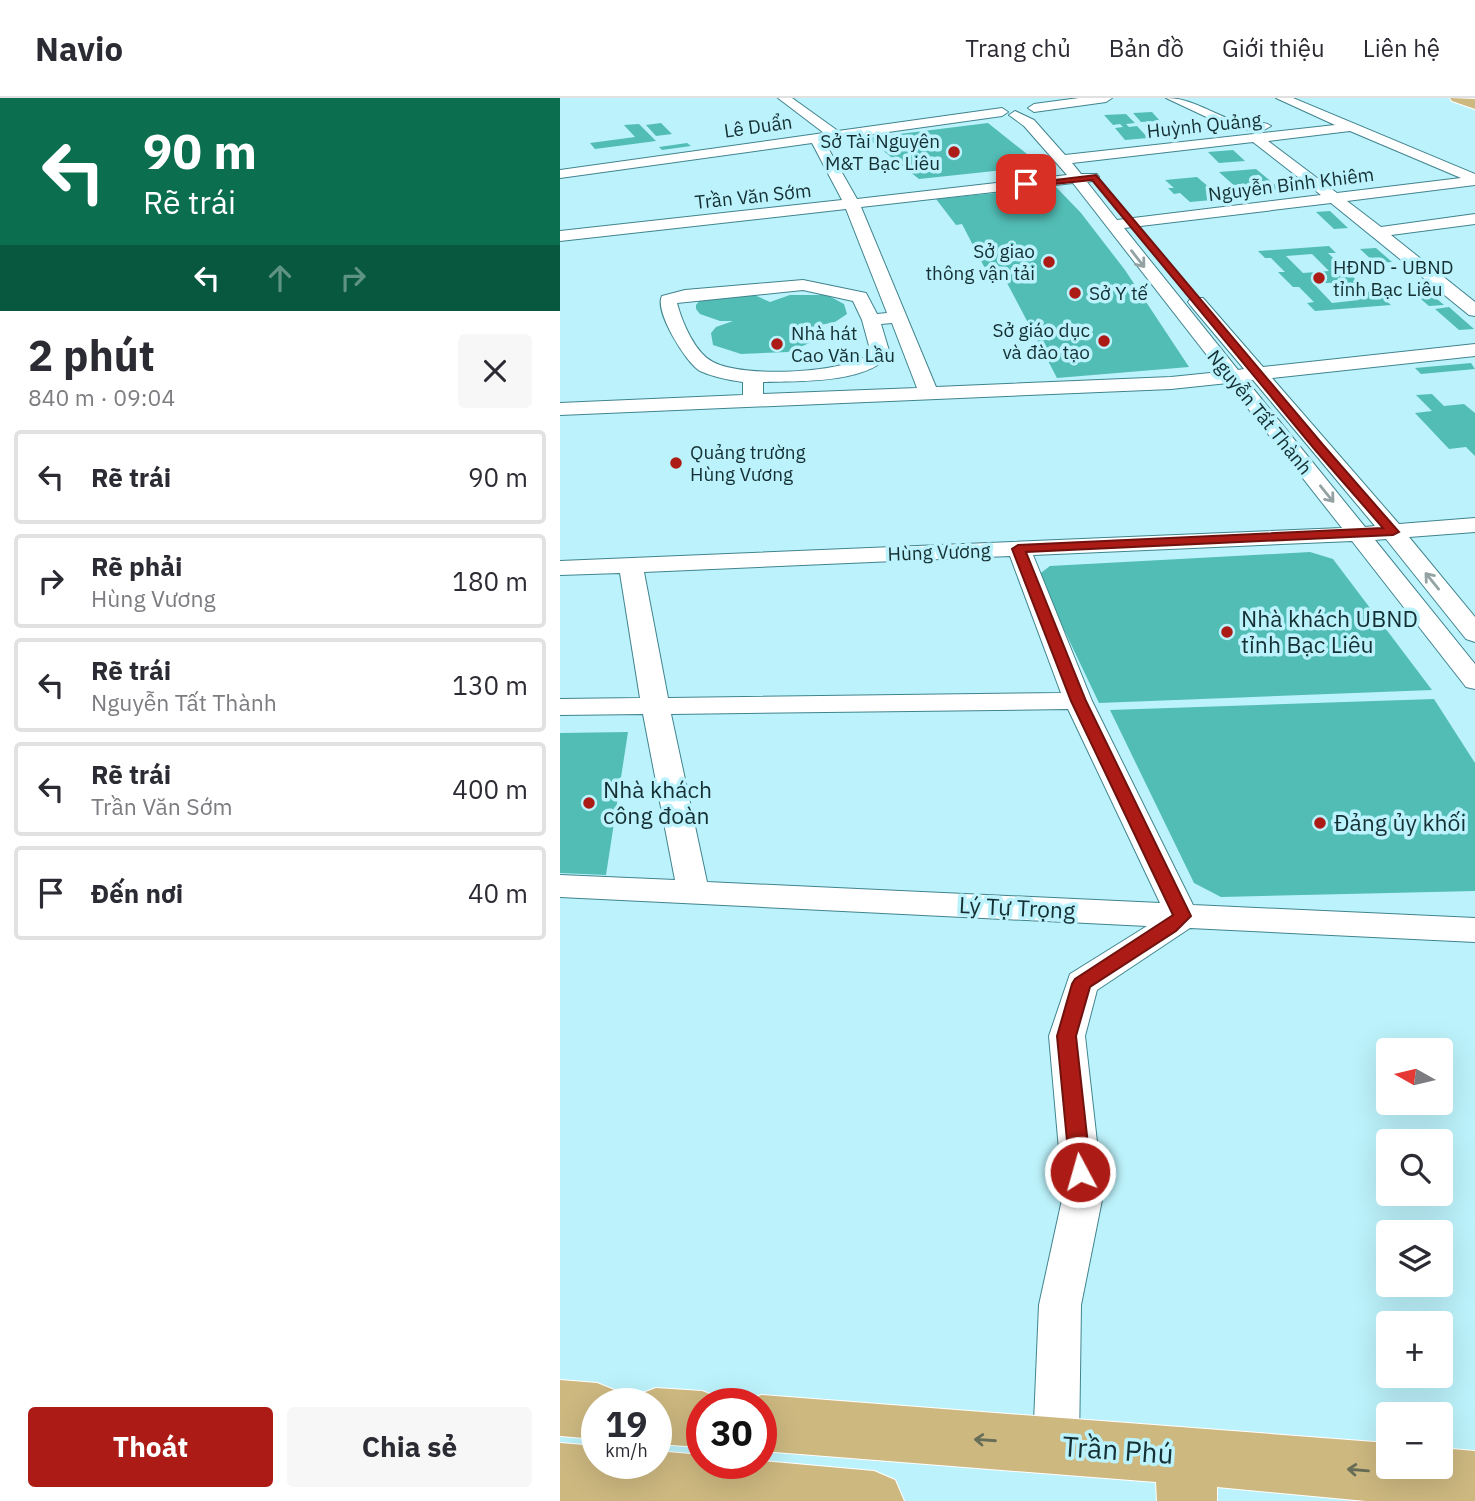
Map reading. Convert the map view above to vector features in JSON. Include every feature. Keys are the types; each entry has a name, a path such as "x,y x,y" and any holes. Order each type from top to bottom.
{"main road":[{"path":"1458,98 1475,104"},
{"path":"560,1408 581,1410"},
{"name":"Trần Phú","path":"777,1424 1056,1445 1187,1478 1475,1480"},
{"path":"560,1473 635,1490 856,1500"}],"street":[{"path":"784,98 835,135"},
{"name":"Nguyễn Tất Thành","path":"988,98 1016,108 1070,159 1120,224 1167,296 1475,681"},
{"name":"Lê Duẩn","path":"560,173 1016,108 1106,98"},
{"path":"1172,98 1239,127 1280,125"},
{"path":"1282,98 1475,180"},
{"name":"Huỳnh Quảng","path":"1070,159 1351,127"},
{"path":"816,138 852,204 929,393"},
{"path":"1257,139 1475,311"},
{"name":"Trần Văn Sớm","path":"560,236 1085,178"},
{"name":"Nguyễn Bỉnh Khiêm","path":"1120,224 1475,180"},
{"path":"1378,232 1471,222"},
{"name":"Nguyễn Tất Thành","path":"1120,224 1190,294 1393,532 1475,634"},
{"path":"815,285 860,297 871,320 881,354 872,362 845,370 754,377 725,373 702,365 670,311 668,300 685,295 815,285"},
{"path":"1167,296 1190,294"},
{"path":"871,320 898,318"},
{"path":"560,409 1171,383 1475,350"},
{"path":"753,400 754,377"},
{"path":"1292,452 1320,449"},
{"name":"Hùng Vương","path":"560,568 1359,534 1475,525"},
{"path":"1018,549 1079,701 1182,916 1170,927 1082,984 1067,1036 1083,1195 1060,1305 1056,1445"},
{"path":"631,565 637,613 693,892"},
{"path":"560,707 1079,701"},
{"name":"Lý Tự Trọng","path":"560,886 1475,930"}],"building":[{"path":"1152,112 1160,121 1141,122 1133,113"},
{"path":"1126,114 1135,123 1126,124 1129,127 1137,126 1148,138 1125,140 1115,128 1123,127 1120,124 1113,125 1104,115"},
{"path":"661,123 672,134 656,136 646,125"},
{"name":"Sở Tài Nguyên M&T Bạc Liêu","path":"988,123 1042,166 919,179 867,138"},
{"path":"639,124 656,141 595,149 590,143 635,137 624,125"},
{"path":"1180,129 1187,136 1158,138 1152,131"},
{"path":"687,143 691,146 662,150 659,147"},
{"path":"1233,150 1245,161 1219,163 1208,152"},
{"path":"1256,169 1280,189 1249,192 1246,188 1238,189 1219,172"},
{"path":"1197,177 1223,199 1190,202 1180,193 1174,194 1168,188 1174,188 1165,180"},
{"path":"1056,187 1081,213 1125,270 1189,367 1057,378 1006,281 992,282 962,224 956,225 936,199"},
{"path":"1330,211 1348,228 1334,229 1316,212"},
{"name":"HĐND - UBND tỉnh Bạc Liêu","path":"1329,246 1336,253 1328,253 1374,297 1382,297 1391,305 1315,311 1307,303 1314,302 1278,272 1285,272 1271,258 1265,258 1258,251","holes":["1312,254 1329,271 1303,273 1286,256","1341,282 1359,300 1332,303 1314,284"]},
{"path":"1376,248 1392,262 1375,263 1360,249"},
{"name":"Nhà hát Cao Văn Lầu","path":"750,293 770,302 790,295 827,295 844,304 847,314 835,322 811,327 816,337 812,342 788,352 741,354 713,345 711,333 716,327 733,321 720,321 700,314 696,305 700,300"},
{"path":"1430,293 1444,305 1429,306 1415,294"},
{"path":"1449,307 1474,329 1459,330 1435,309"},
{"path":"1471,363 1475,369 1421,374 1415,368"},
{"path":"1432,394 1444,406 1464,404 1475,413 1475,456 1466,447 1449,449 1415,413 1432,411 1416,395"},
{"name":"Nhà khách UBND tỉnh Bạc Liêu","path":"1310,552 1333,559 1432,690 1099,703 1038,575 1050,566"},
{"name":"Đảng ủy khối","path":"1434,699 1475,763 1475,891 1221,897 1194,883 1110,710"},
{"name":"Nhà khách công đoàn","path":"628,732 606,875 560,873 560,733"}],"place":[{"name":"Sở Tài Nguyên M&T Bạc Liêu","path":"954,152"},
{"name":"Sở giao thông vận tải","path":"1049,262"},
{"name":"HĐND - UBND tỉnh Bạc Liêu","path":"1319,278"},
{"name":"Sở Y tế","path":"1075,293"},
{"name":"Sở giáo dục và đào tạo","path":"1104,341"},
{"name":"Nhà hát Cao Văn Lầu","path":"777,344"},
{"name":"Quảng trường Hùng Vương","path":"676,463"},
{"name":"Nhà khách UBND tỉnh Bạc Liêu","path":"1227,632"},
{"name":"Nhà khách công đoàn","path":"589,803"},
{"name":"Đảng ủy khối","path":"1320,823"}],"route":[{"path":"1026,184 1094,177 1320,449 1393,532 1018,549 1079,701 1182,916 1170,927 1082,984 1067,1036 1080,1172"}]}
